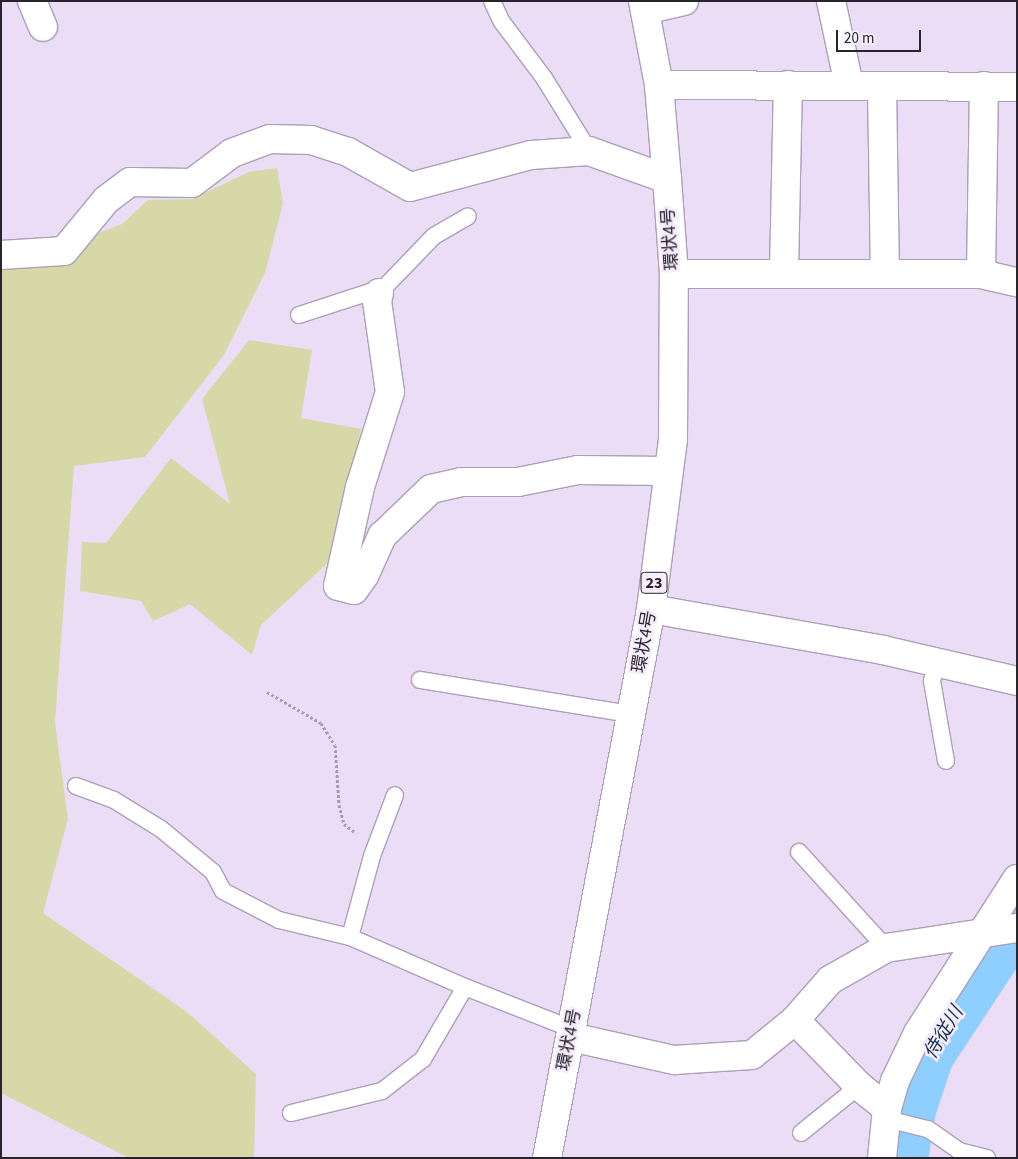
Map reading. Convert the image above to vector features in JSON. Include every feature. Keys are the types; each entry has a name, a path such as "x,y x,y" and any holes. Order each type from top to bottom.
{"street":[{"path":"32,1 43,28"},
{"path":"644,6 684,1"},
{"path":"831,1 848,85"},
{"name":"環状4号","path":"548,1158 651,609 673,439 675,386 674,274 658,85 644,6"},
{"path":"658,85 1017,87"},
{"path":"784,272 788,85"},
{"path":"882,86 885,273"},
{"path":"981,274 984,86"},
{"path":"1,255 64,251 106,200 130,182 192,183 232,153 270,139 311,140 339,149 410,187 532,155 589,151 667,179"},
{"path":"674,274 784,272 981,274 1017,282"},
{"path":"379,293 376,300 390,392 360,487 338,586 354,590 365,574 382,536 431,489 462,482 518,482 578,470 668,471"},
{"path":"651,609 937,662 1017,681"},
{"path":"882,1158 891,1115 894,1080 918,1033 997,932 1017,878"},
{"path":"572,1033 674,1060 752,1055 796,1020 830,980 886,948 997,932"},
{"path":"796,1020 859,1086 891,1115"}],"lane":[{"path":"492,1 502,22 544,78 589,151"},
{"path":"299,315 373,291 379,293 434,236 468,216"},
{"path":"937,662 932,681 946,761"},
{"path":"420,680 631,714"},
{"path":"76,786 114,800 161,829 214,872 223,891 279,920 350,937 572,1033"},
{"path":"350,937 375,847 395,795"},
{"path":"799,852 886,948"},
{"path":"291,1113 382,1091 423,1059 465,987"},
{"path":"800,1133 859,1086"},
{"path":"891,1115 928,1129 959,1151 987,1158"}],"path":[{"path":"267,692 321,723 335,746 344,824 375,847"}],"green space":[{"path":"277,168 283,203 265,273 224,355 145,457 74,466 55,722 68,819 43,913 187,1012 256,1074 254,1158 129,1158 1,1093 1,270 122,224 148,200 192,199 249,172"},
{"path":"249,340 312,350 301,418 361,429 331,560 261,625 252,655 190,604 153,621 141,601 80,591 82,542 106,543 171,458 230,504 202,399"}],"waterway":[{"name":"侍従川","path":"902,1158 910,1109 928,1055 1017,920"}]}
